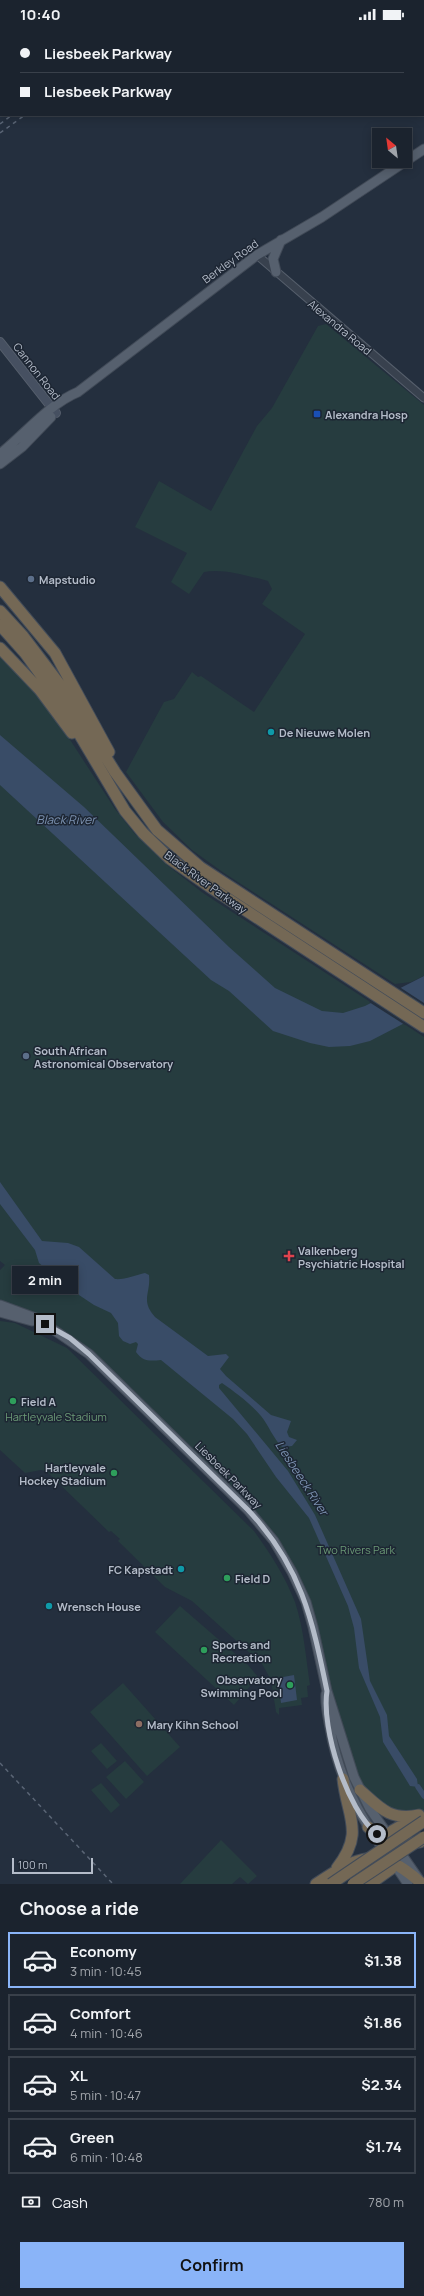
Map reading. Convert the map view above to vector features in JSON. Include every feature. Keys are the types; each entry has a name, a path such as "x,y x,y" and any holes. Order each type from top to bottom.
{"highway":[{"path":"0,586 55,653 109,750 115,772"},
{"name":"Black River Parkway","path":"0,611 23,636 64,690 115,772 158,830 200,867 424,1013"},
{"name":"Black River Parkway","path":"0,625 25,653 59,700 125,810 143,833 170,859 210,887 421,1025"},
{"path":"0,648 40,690 75,738 113,801 125,810"},
{"path":"334,1872 345,1858 353,1834 353,1821 344,1794 343,1779"},
{"path":"360,1790 392,1815 406,1817 422,1816"},
{"path":"370,1884 390,1871 392,1831 422,1816"},
{"path":"331,1884 422,1816"},
{"path":"368,1827 377,1834 392,1841 424,1841"},
{"path":"353,1884 424,1837"},
{"path":"316,1884 334,1872 363,1858 391,1860 404,1867 422,1883"}],"main road":[{"name":"Berkley Road","path":"0,454 54,411 73,400 78,392 257,255 322,217 424,148"},
{"path":"276,272 273,259 281,240"},
{"name":"Cannon Road","path":"0,342 54,411"},
{"name":"Berkley Road","path":"0,464 22,447 54,411"},
{"name":"Liesbeek Parkway","path":"0,1305 31,1315 70,1338 89,1354 265,1530 287,1562 306,1602 314,1627 327,1691 346,1757 360,1790 392,1841 422,1883"},
{"name":"Liesbeek Parkway","path":"0,1312 45,1324"},
{"name":"Liesbeek Parkway","path":"327,1691 325,1701 331,1734 343,1779 353,1803 408,1884"}],"street":[{"name":"Alexandra Road","path":"257,255 424,398"}],"green space":[{"path":"326,324 424,405 424,976 411,982 395,984 224,873 192,850 163,822 126,772 164,702 174,699 192,672 198,677 201,676 254,712 305,634 262,604 272,589 268,581 227,572 204,572 189,594 171,582 187,553 135,527 159,481 211,511 257,426 272,408 318,326"},
{"name":"Two Rivers Park","path":"0,654 52,712 115,809 135,834 167,865 203,893 424,1037 424,1812 406,1817 360,1790 313,1627 274,1541 77,1344 0,1305 0,1270 5,1265 0,1261"},
{"name":"Hartleyvale Stadium","path":"0,1321 15,1323 67,1348 254,1531 282,1574 291,1592 298,1612 303,1633 310,1685 307,1686 308,1697 301,1698 302,1705 279,1708 279,1715 276,1712 271,1680 262,1664 192,1601 165,1587 118,1541 120,1539 111,1531 109,1532 46,1471 41,1470 25,1473 0,1450"},
{"name":"Sports and Recreation","path":"180,1606 248,1665 258,1677 234,1705 155,1632"},
{"path":"123,1683 180,1747 147,1776 90,1712"},
{"path":"101,1743 117,1761 107,1769 91,1751"},
{"path":"125,1761 144,1782 126,1799 106,1777"},
{"path":"101,1783 120,1805 111,1813 91,1790"},
{"path":"221,1840 257,1876 248,1884 240,1877 232,1884 180,1884"}],"water":[{"name":"Black River","path":"0,735 84,807 229,947 275,988 322,1011 343,1013 365,1006 424,976 424,1013 370,1041 350,1046 329,1047 310,1043 273,1031 229,991 211,980 0,785"},
{"path":"0,1182 42,1241 68,1243 79,1247 115,1279 145,1273 149,1275 147,1301 148,1306 155,1317 208,1356 226,1354 229,1357 220,1369 226,1376 271,1415 291,1421 287,1432 289,1437 297,1440 292,1446 282,1447 264,1420 253,1407 222,1383 219,1385 219,1388 288,1471 315,1515 361,1619 370,1681 387,1715 389,1736 417,1779 418,1787 410,1786 383,1742 380,1717 359,1668 354,1628 348,1606 309,1518 276,1477 247,1434 233,1419 161,1360 150,1361 141,1358 136,1352 138,1344 136,1342 130,1344 123,1341 119,1336 118,1323 111,1313 94,1305 73,1291 39,1263 35,1250 0,1204"},
{"path":"294,1675 297,1700 281,1703 278,1678"}],"pier":[{"path":"398,986 424,1003 424,1015 405,1025 369,1002"}],"waterway":[{"name":"Liesbeeck River","path":"418,1787 424,1796"}],"railway":[{"path":"0,124 11,116"},
{"path":"0,133 24,116"},
{"path":"0,1763 113,1884"}],"place":[{"name":"Alexandra Hosp","path":"317,414"},
{"name":"Mapstudio","path":"31,579"},
{"name":"De Nieuwe Molen","path":"271,732"},
{"name":"South African Astronomical Observatory","path":"26,1056"},
{"name":"Valkenberg Psychiatric Hospital","path":"289,1256"},
{"name":"Field A","path":"13,1401"},
{"name":"Hartleyvale Hockey Stadium","path":"114,1473"},
{"name":"FC Kapstadt","path":"181,1569"},
{"name":"Field D","path":"227,1578"},
{"name":"Wrensch House","path":"49,1606"},
{"name":"Sports and Recreation","path":"204,1650"},
{"name":"Observatory Swimming Pool","path":"290,1685"},
{"name":"Mary Kihn School","path":"139,1724"}],"route":[{"path":"45,1324 77,1344 114,1376 248,1510 274,1541 301,1590 310,1613 327,1691 325,1701 335,1755 343,1779 348,1792 368,1827 377,1834"}]}
